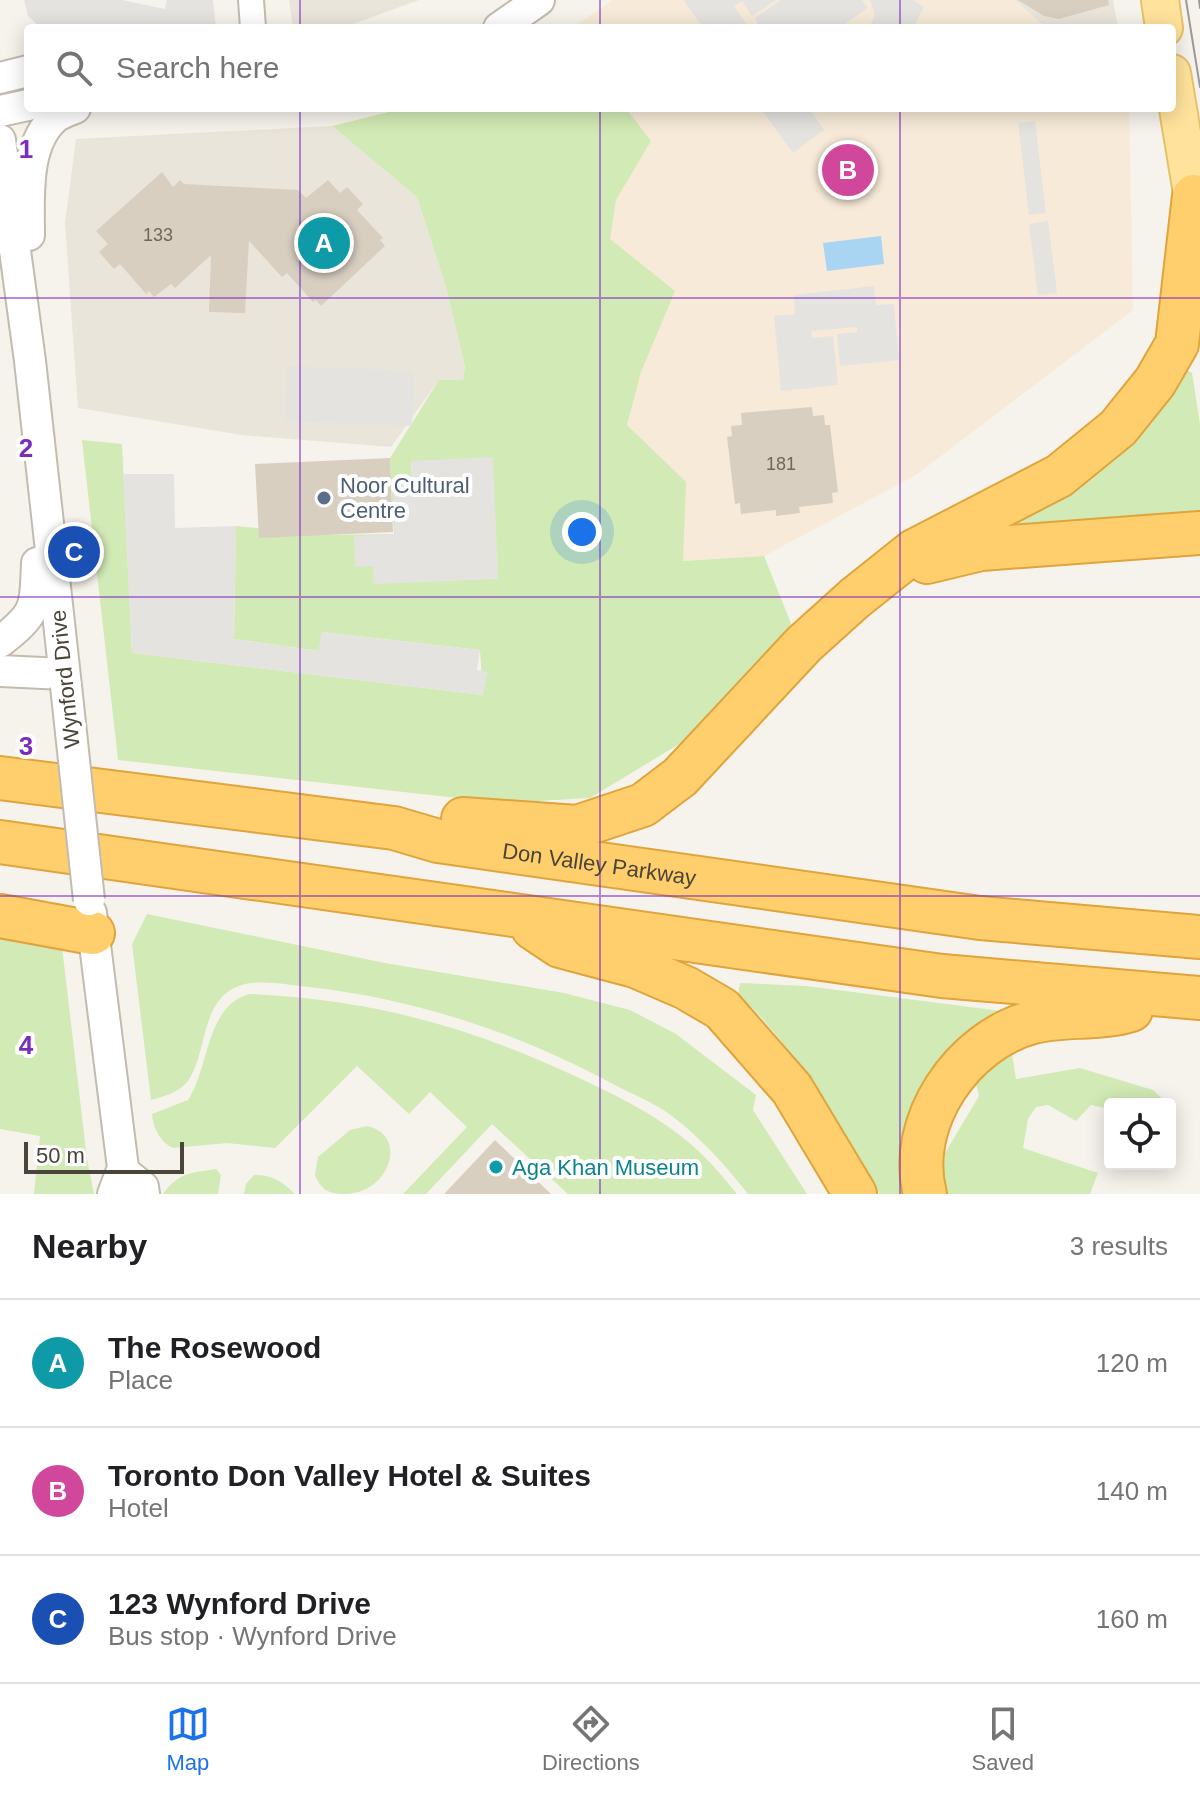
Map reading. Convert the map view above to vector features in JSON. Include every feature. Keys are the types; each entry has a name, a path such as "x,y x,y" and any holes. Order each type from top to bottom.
{"highway":[{"path":"394,828 451,819 577,827 643,805 680,777 804,644 855,598 914,551 1059,476 1118,428 1155,382 1177,344 1194,196"},
{"path":"855,598 920,564 981,549 1200,533"},
{"name":"Don Valley Parkway","path":"0,778 394,828 438,841 980,918 1200,937"},
{"path":"0,842 942,976 1186,997"},
{"path":"513,913 560,946 635,966 686,988 722,1009 792,1089 855,1194"},
{"path":"0,916 91,916"},
{"path":"925,1194 921,1179 925,1137 935,1103 968,1061 996,1037 1033,1022 1111,1016 1186,997"}],"main road":[{"path":"1160,0 1163,24"},
{"path":"1176,95 1200,241"}],"street":[{"path":"251,0 253,24"},
{"path":"505,24 539,0"},
{"path":"0,78 24,72"},
{"path":"0,111 24,106"},
{"path":"30,361 29,200 33,159 40,138 57,116 66,112"},
{"name":"Wynford Drive","path":"0,140 30,361 118,1182 143,1187 144,1194"},
{"path":"0,642 25,622 35,603 40,453"},
{"path":"0,671 65,680"}],"shaded area":[{"path":"24,0 122,0 165,9 167,0 213,0 216,24 37,24 28,16"},
{"path":"289,0 419,0 353,24 292,24"},
{"path":"613,0 1015,0 1042,24 578,24"},
{"path":"776,0 752,16 742,1 734,6 746,24 700,24 684,1"},
{"path":"781,0 862,0 868,8 845,24 758,24 755,18"},
{"path":"870,0 913,0 924,7 915,24 871,24 875,15"},
{"path":"1015,0 1113,0 1117,24 1042,24"},
{"path":"629,112 1129,112 1133,310 916,475 764,556 683,561 685,482 627,425 641,372 610,239 616,200 651,141"},
{"path":"763,112 812,112 824,130 793,153"},
{"path":"1035,121 1046,213 1029,215 1018,123"},
{"path":"332,126 417,197 446,287 465,368 463,380 439,380 391,447 242,435 78,408 65,223 76,139"},
{"path":"1048,221 1057,293 1038,295 1029,224"},
{"path":"874,286 876,305 894,304 899,360 840,366 837,334 857,332 857,327 811,331 812,338 833,336 838,385 781,391 774,316 795,314 794,295"},
{"path":"287,366 414,371 412,426 285,421"},
{"path":"493,457 498,579 374,584 373,566 355,567 354,536 395,534 393,477 411,476 411,461"},
{"path":"123,474 174,474 175,528 236,526 234,639 318,651 322,632 480,650 477,670 488,672 483,695 132,653"}],"green space":[{"path":"389,112 629,112 651,141 616,200 610,239 675,291 641,372 627,425 686,482 683,561 764,556 792,626 691,737 590,798 502,803 118,760 82,440 122,444 132,653 483,695 480,650 322,632 319,651 234,639 236,526 329,535 394,534 390,458 439,380 463,380 465,367 446,287 417,197 332,126"},
{"path":"1184,368 1192,373 1200,424 1200,516 986,529"},
{"path":"147,914 385,963 564,993 630,1010 676,1034 756,1095 753,1110 807,1194 748,1194 703,1143 665,1111 541,1049 466,1021 349,993 267,982 250,983 228,991 212,1013 188,1081 176,1091 151,1100 132,944"},
{"path":"0,935 62,947 87,1159 94,1194 34,1194 40,1136 0,1129"},
{"path":"740,983 806,986 1017,1013 985,1028 909,1194 880,1194 798,1063 738,994"},
{"path":"249,994 336,1002 417,1018 537,1059 658,1119 697,1150 737,1194 568,1194 492,1124 426,1194 403,1194 467,1127 430,1092 409,1114 357,1066 275,1148 227,1143 173,1148 158,1134 152,1114 188,1100 224,1011"},
{"path":"1012,1054 1016,1079 1080,1068 1153,1090 1162,1098 1104,1098 1104,1108 1091,1105 1076,1121 1048,1105 1036,1107 1028,1119 1023,1148 1098,1173 1090,1194 946,1194 942,1158 979,1096 975,1080"},
{"path":"367,1126 388,1140 390,1151 383,1175 373,1185 360,1191 339,1194 326,1190 315,1175 318,1157 350,1130"},
{"path":"216,1169 221,1175 218,1194 163,1194 180,1177"},
{"path":"254,1175 276,1180 295,1194 244,1194 246,1184"}],"water":[{"path":"881,236 884,264 827,271 823,243"}],"building":[{"path":"1018,0 1108,0 1109,5 1059,19 1044,16"},
{"path":"162,172 173,187 180,180 184,184 298,190 306,198 328,180 340,193 347,187 363,204 357,210 383,238 380,240 385,246 321,306 316,300 313,302 287,273 282,277 249,241 245,313 209,312 211,255 175,288 171,284 154,297 149,291 146,294 120,264 114,269 99,252 108,244 96,231"},
{"path":"812,407 813,416 824,415 825,425 830,425 838,492 832,493 833,503 799,507 800,513 776,516 776,510 741,514 740,503 735,504 727,437 732,436 731,426 742,425 741,413"},
{"name":"Noor Cultural Centre","path":"390,458 393,532 259,538 255,464"},
{"name":"Aga Khan Museum","path":"495,1140 551,1194 444,1194"}],"tram line":[{"path":"1186,0 1200,87"},
{"path":"1199,0 1200,8"}],"place":[{"name":"Toronto Don Valley Hotel & Suites","path":"848,170"},
{"name":"The Rosewood","path":"324,243"},
{"name":"Noor Cultural Centre","path":"324,498"},
{"name":"123 Wynford Drive","path":"74,552"},
{"name":"Aga Khan Museum","path":"496,1167"}]}
